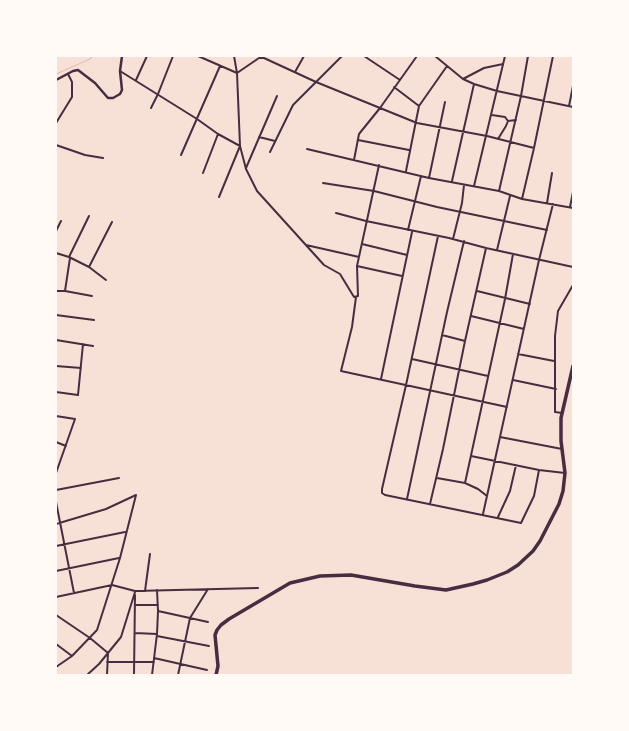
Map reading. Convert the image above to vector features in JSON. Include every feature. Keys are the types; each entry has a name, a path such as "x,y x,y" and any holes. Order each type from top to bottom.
{"highway":[{"path":"216,675 218,666 215,635 221,625 290,583 320,576 351,575 446,590 473,584 507,572 521,562 540,541 559,504 563,491 565,473 561,441 561,418 573,366"}],"street":[{"path":"56,80 76,70 81,71 100,87 108,98 113,98 122,92 120,71 122,56"},
{"path":"136,80 147,56"},
{"path":"151,108 173,56"},
{"path":"198,56 237,73"},
{"path":"234,56 237,73 240,146 246,169 257,191 324,265 340,274 353,296 356,297"},
{"path":"295,72 304,56"},
{"path":"270,152 293,105 342,56"},
{"path":"364,56 400,80"},
{"path":"354,160 359,134 380,108 417,56"},
{"path":"436,57 441,56"},
{"path":"474,186 505,56"},
{"path":"499,192 516,120 528,56"},
{"path":"522,199 545,101 553,56"},
{"path":"237,73 259,58 264,57 316,82 417,123 486,136 534,148"},
{"path":"436,57 463,79 474,84 497,91 573,107"},
{"path":"463,79 484,68 503,64"},
{"path":"182,155 220,66"},
{"path":"406,171 409,150 417,123 419,106 448,66"},
{"path":"120,71 197,119 218,134 240,146"},
{"path":"56,123 72,97 72,82 68,74"},
{"path":"452,182 474,84"},
{"path":"568,106 573,86"},
{"path":"394,87 419,106"},
{"path":"246,169 277,96"},
{"path":"430,178 445,102"},
{"path":"492,115 505,118 508,121 516,120"},
{"path":"498,139 508,121"},
{"path":"203,173 218,134"},
{"path":"259,137 275,141"},
{"path":"358,140 409,150"},
{"path":"56,145 85,155 103,158"},
{"path":"219,197 240,146"},
{"path":"307,149 406,171 430,178 474,186 522,199 546,203 572,207 573,192"},
{"path":"379,165 357,266 358,296 356,297 352,327 342,371 406,386 454,394 507,407"},
{"path":"546,203 552,173"},
{"path":"408,230 421,176"},
{"path":"323,183 374,191 503,222 547,230"},
{"path":"453,239 460,212 464,184"},
{"path":"497,250 510,196"},
{"path":"483,514 496,461 539,260 553,204"},
{"path":"336,213 412,232 453,239 486,248 573,267"},
{"path":"65,291 69,257 89,216"},
{"path":"56,231 61,221"},
{"path":"89,267 112,222"},
{"path":"380,379 412,232"},
{"path":"438,236 382,493 385,495 498,517 521,523 534,496 539,470"},
{"path":"407,499 464,242"},
{"path":"362,244 407,255"},
{"path":"305,245 359,257"},
{"path":"430,504 437,478 470,316 486,248"},
{"path":"56,253 69,257 89,267 106,280"},
{"path":"465,483 505,299 513,254"},
{"path":"357,266 402,276"},
{"path":"563,414 555,412 555,336 558,311 573,285"},
{"path":"56,291 65,291 92,296"},
{"path":"477,291 530,304"},
{"path":"56,315 94,320"},
{"path":"470,316 524,329"},
{"path":"442,336 465,341"},
{"path":"56,340 93,346"},
{"path":"56,392 78,395 83,344"},
{"path":"518,354 554,361"},
{"path":"412,359 488,376"},
{"path":"56,366 81,368"},
{"path":"513,380 556,389"},
{"path":"56,416 75,419 56,473"},
{"path":"500,438 562,449"},
{"path":"56,442 66,446"},
{"path":"471,456 539,470 565,473"},
{"path":"498,517 510,491 516,465"},
{"path":"56,490 119,478"},
{"path":"437,478 465,483 478,489 487,497"},
{"path":"56,524 106,509 136,495 120,558 97,630 72,656 56,667"},
{"path":"56,502 74,593"},
{"path":"56,546 126,532"},
{"path":"145,591 150,554"},
{"path":"56,571 120,558"},
{"path":"56,597 112,585 135,592 157,590 258,588"},
{"path":"178,675 190,618 208,589"},
{"path":"152,675 157,635 157,590"},
{"path":"134,675 135,592"},
{"path":"87,675 121,637 135,592"},
{"path":"135,605 158,605"},
{"path":"158,611 208,622"},
{"path":"56,615 90,638 108,653"},
{"path":"135,633 157,635 209,646"},
{"path":"56,644 72,656"},
{"path":"107,675 108,653"},
{"path":"154,658 207,670"},
{"path":"107,662 154,662"}],"waterway":[{"path":"56,74 90,59 93,56"}]}
